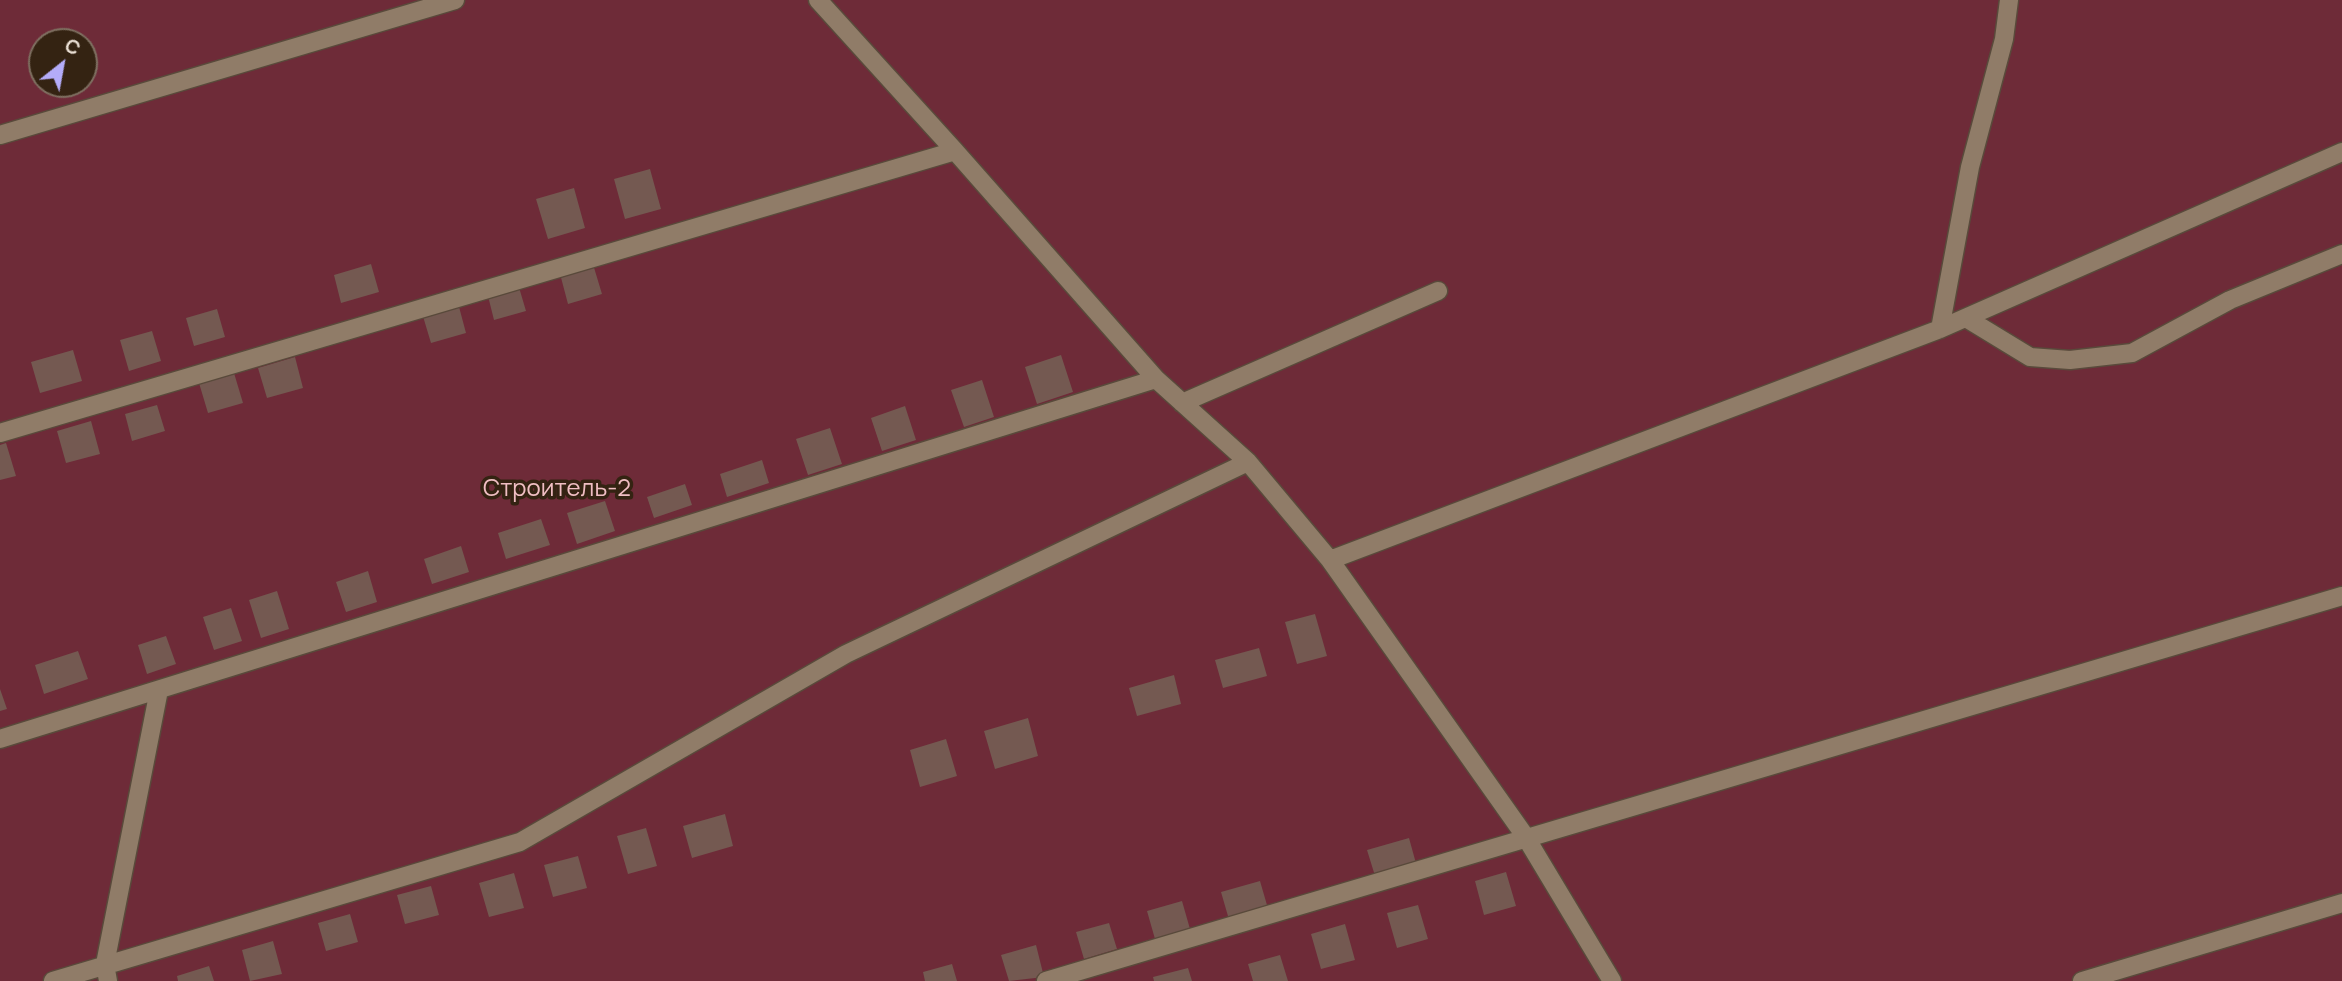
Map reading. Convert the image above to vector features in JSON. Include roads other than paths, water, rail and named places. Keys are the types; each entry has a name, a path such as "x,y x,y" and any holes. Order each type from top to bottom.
{"lane":[{"path":"0,135 455,0"},
{"path":"818,0 1156,379 1248,462 1330,560 1525,836 1612,981"},
{"path":"1940,329 1970,167 2004,39 2009,0"},
{"path":"0,433 955,151"},
{"path":"1330,560 1940,329 2342,152"},
{"path":"1966,318 2030,357 2070,360 2132,353 2230,300 2342,254"},
{"path":"1182,403 1437,291"},
{"path":"0,739 1156,379"},
{"path":"52,981 107,973 520,842 846,654 1248,462"},
{"path":"1046,981 1525,836 2342,596"},
{"path":"107,973 159,690"},
{"path":"2082,981 2342,903"}],"park label":[{"name":"Строитель-2","path":"557,489"}]}
